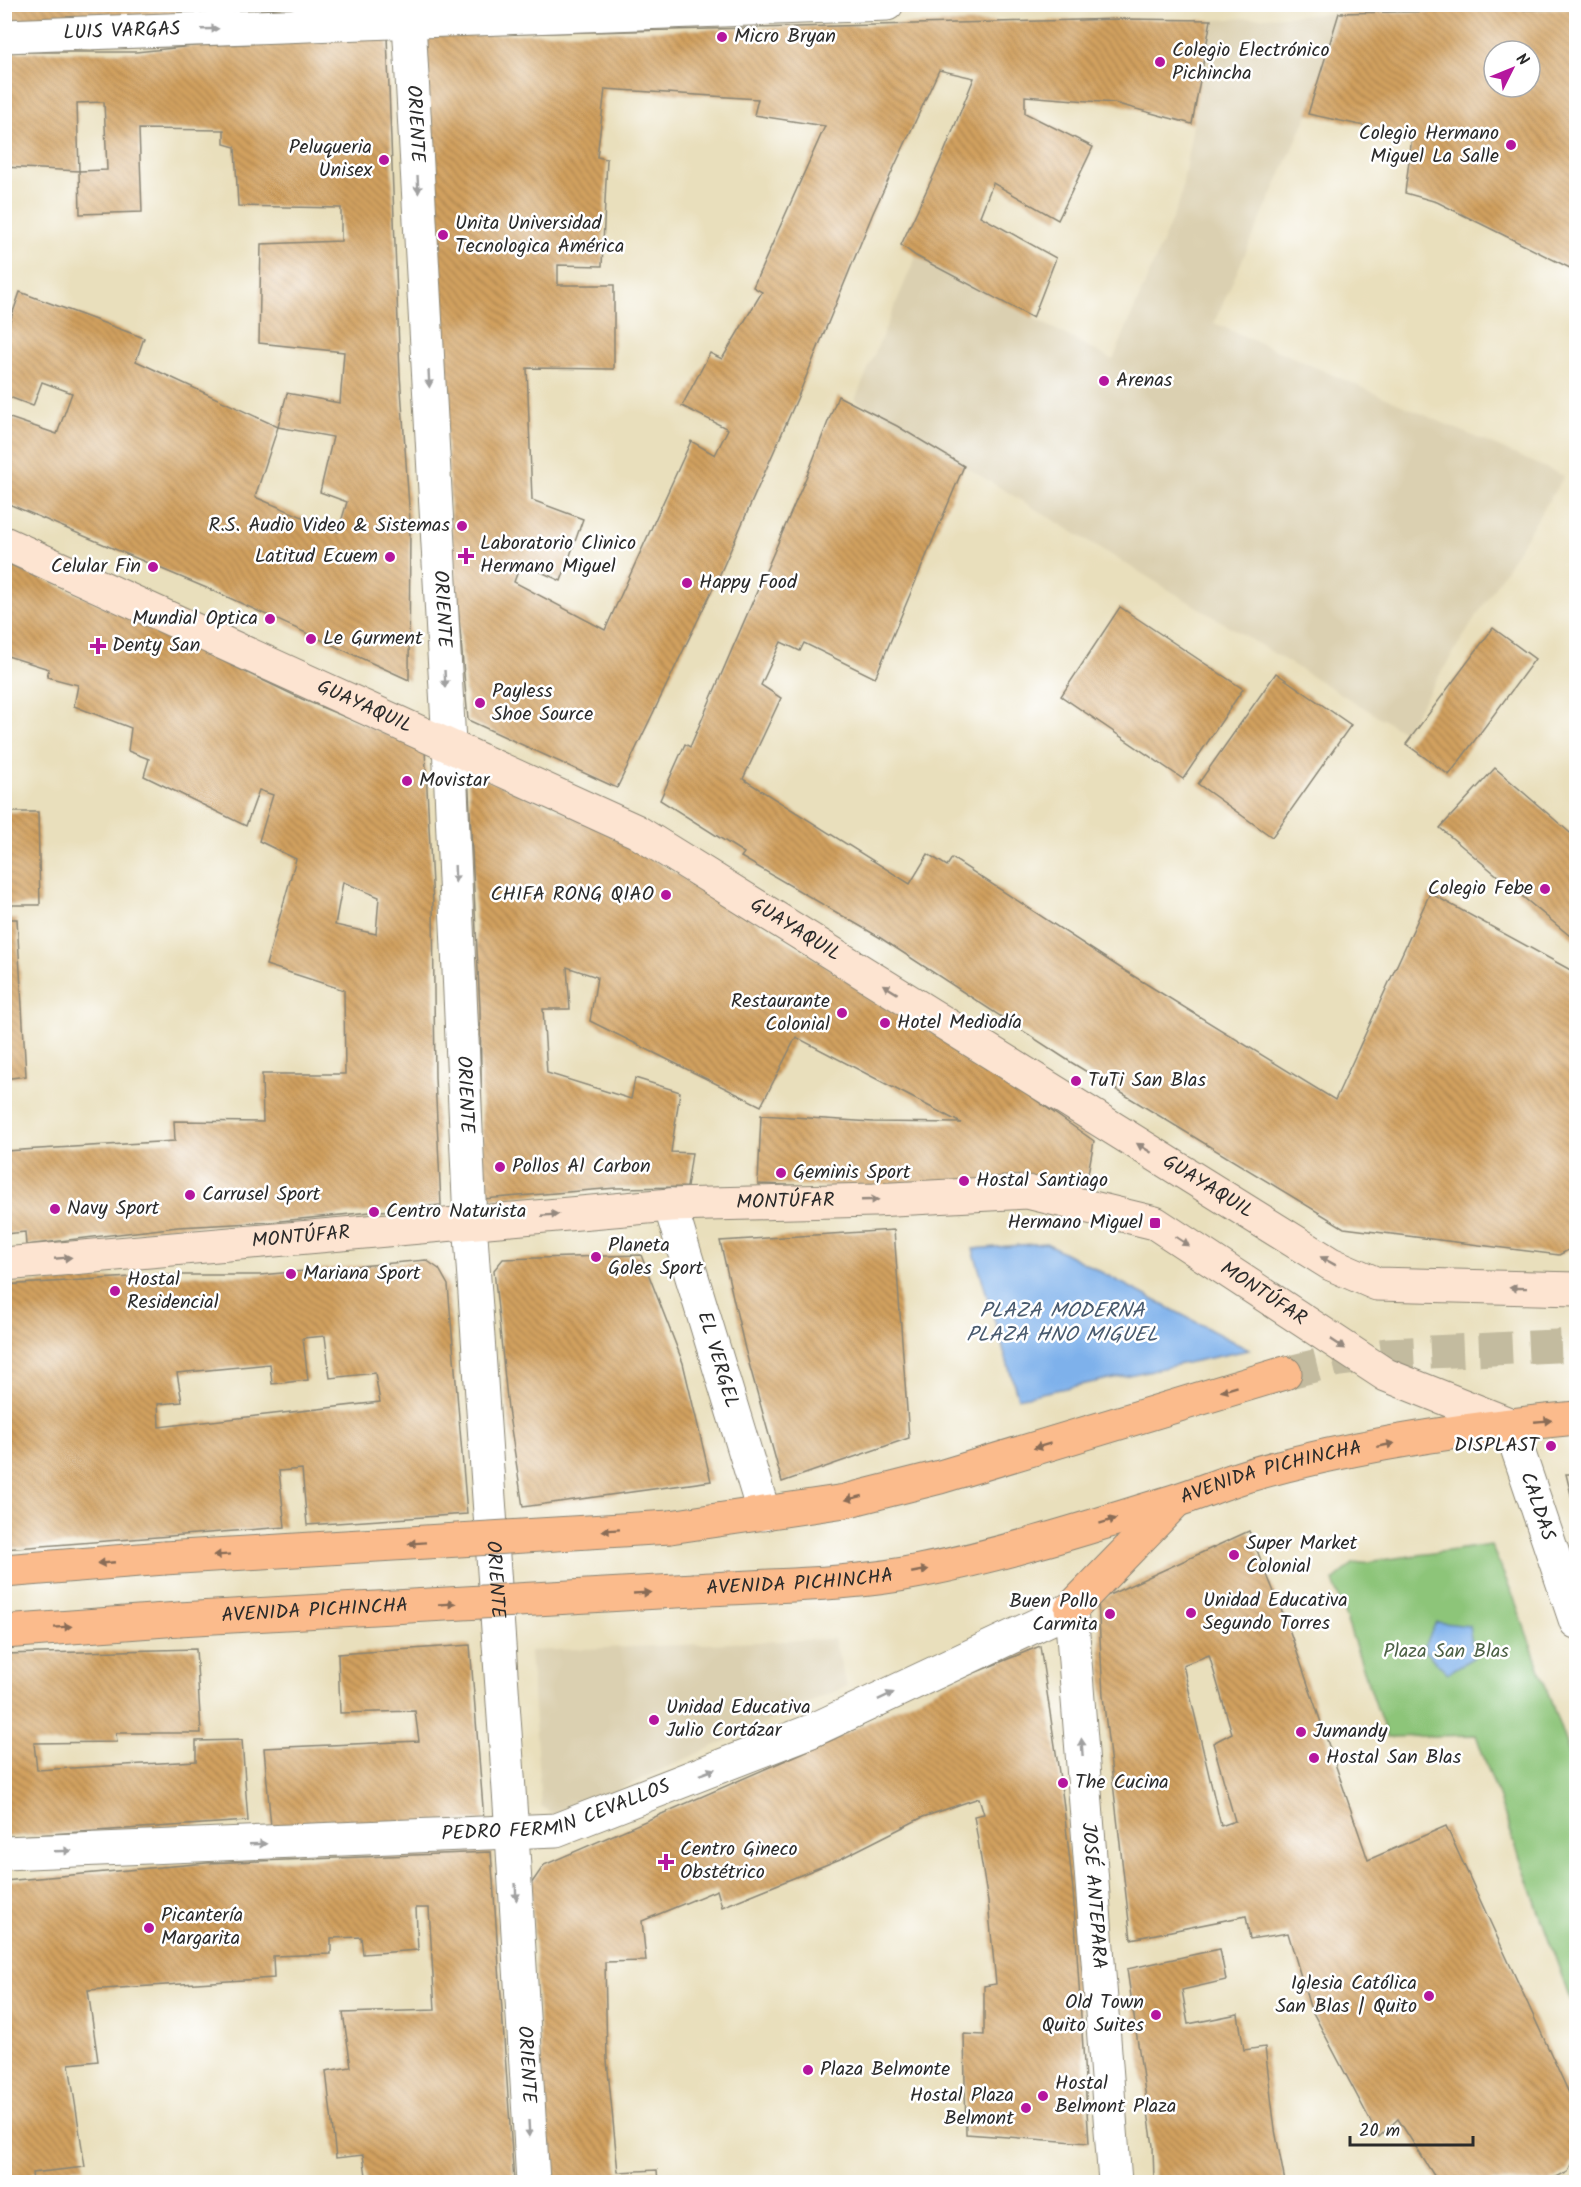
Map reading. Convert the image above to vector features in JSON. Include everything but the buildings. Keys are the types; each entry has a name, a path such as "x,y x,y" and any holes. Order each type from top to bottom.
{"main road":[{"path":"4,1571 164,1558 670,1527 764,1514 845,1501 940,1477 1285,1373"},
{"name":"AVENIDA PICHINCHA","path":"4,1632 179,1619 876,1578 919,1571 1010,1550 1247,1476 1311,1460 1509,1424 1576,1418"},
{"path":"1071,1609 1176,1500"}],"street":[{"name":"LUIS VARGAS","path":"4,36 409,13 887,4"},
{"name":"ORIENTE","path":"409,13 449,743 470,1221 512,1834 532,2182"},
{"name":"GUAYAQUIL","path":"4,543 449,743 636,831 1331,1264 1377,1284 1576,1289"},
{"name":"MONTÚFAR","path":"4,1264 670,1205 874,1200 1027,1192 1155,1223 1386,1376 1509,1424"},
{"name":"EL VERGEL","path":"670,1205 764,1514"},
{"name":"CALDAS","path":"1509,1424 1576,1622"},
{"name":"PEDRO FERMIN CEVALLOS","path":"4,1853 512,1834 556,1830 811,1731 1071,1609"},
{"name":"JOSÉ ANTEPARA","path":"1071,1609 1115,2182"}],"shaded area":[{"name":"Arenas","path":"1339,13 1308,114 1214,323 1564,476 1404,732 855,400 916,256 1113,360 1180,200 1211,20"},
{"name":"Unidad Educativa Julio Cortázar","path":"834,1639 847,1686 557,1817 541,1806 530,1651"}],"green space":[{"name":"Plaza San Blas","path":"1491,1545 1514,1598 1576,1772 1576,2010 1574,2010 1476,1735 1387,1737 1333,1581 1353,1564"}],"water":[{"name":"PLAZA MODERNA PLAZA HNO MIGUEL","path":"1046,1243 1249,1350 1018,1398 973,1249"},
{"path":"1436,1622 1469,1626 1474,1657 1448,1673 1423,1650"}],"tunnel":[{"path":"1285,1373 1339,1360 1388,1354 1576,1345"}],"place":[{"name":"Micro Bryan","path":"722,37"},
{"name":"Colegio Electrónico Pichincha","path":"1160,62"},
{"name":"Colegio Hermano Miguel La Salle","path":"1511,145"},
{"name":"Peluqueria Unisex","path":"384,160"},
{"name":"Unita Universidad Tecnologica América","path":"443,235"},
{"name":"Arenas","path":"1104,381"},
{"name":"R.S. Audio Video & Sistemas","path":"462,526"},
{"name":"Laboratorio Clinico Hermano Miguel","path":"466,556"},
{"name":"Latitud Ecuem","path":"390,557"},
{"name":"Celular Fin","path":"153,567"},
{"name":"Happy Food","path":"687,583"},
{"name":"Mundial Optica","path":"270,619"},
{"name":"Le Gurment","path":"311,639"},
{"name":"Denty San","path":"98,646"},
{"name":"Payless Shoe Source","path":"480,703"},
{"name":"Movistar","path":"407,781"},
{"name":"Colegio Febe","path":"1545,889"},
{"name":"CHIFA RONG QIAO","path":"666,895"},
{"name":"Restaurante Colonial","path":"842,1013"},
{"name":"Hotel Mediodía","path":"885,1023"},
{"name":"TuTi San Blas","path":"1076,1081"},
{"name":"Pollos Al Carbon","path":"500,1167"},
{"name":"Geminis Sport","path":"781,1173"},
{"name":"Hostal Santiago","path":"964,1181"},
{"name":"Carrusel Sport","path":"190,1195"},
{"name":"Navy Sport","path":"55,1209"},
{"name":"Centro Naturista","path":"374,1212"},
{"name":"Hermano Miguel","path":"1155,1223"},
{"name":"Planeta Goles Sport","path":"596,1257"},
{"name":"Mariana Sport","path":"291,1274"},
{"name":"Hostal Residencial","path":"115,1291"},
{"name":"DISPLAST","path":"1551,1446"},
{"name":"Super Market Colonial","path":"1234,1555"},
{"name":"Unidad Educativa Segundo Torres","path":"1191,1613"},
{"name":"Buen Pollo Carmita","path":"1110,1614"},
{"name":"Unidad Educativa Julio Cortázar","path":"654,1720"},
{"name":"Jumandy","path":"1301,1732"},
{"name":"Hostal San Blas","path":"1314,1758"},
{"name":"The Cucina","path":"1063,1783"},
{"name":"Centro Gineco Obstétrico","path":"666,1862"},
{"name":"Picantería Margarita","path":"149,1928"},
{"name":"Iglesia Católica San Blas | Quito","path":"1429,1996"},
{"name":"Old Town Quito Suites","path":"1156,2015"},
{"name":"Plaza Belmonte","path":"808,2070"},
{"name":"Hostal Belmont Plaza","path":"1043,2096"},
{"name":"Hostal Plaza Belmont","path":"1026,2108"}]}
